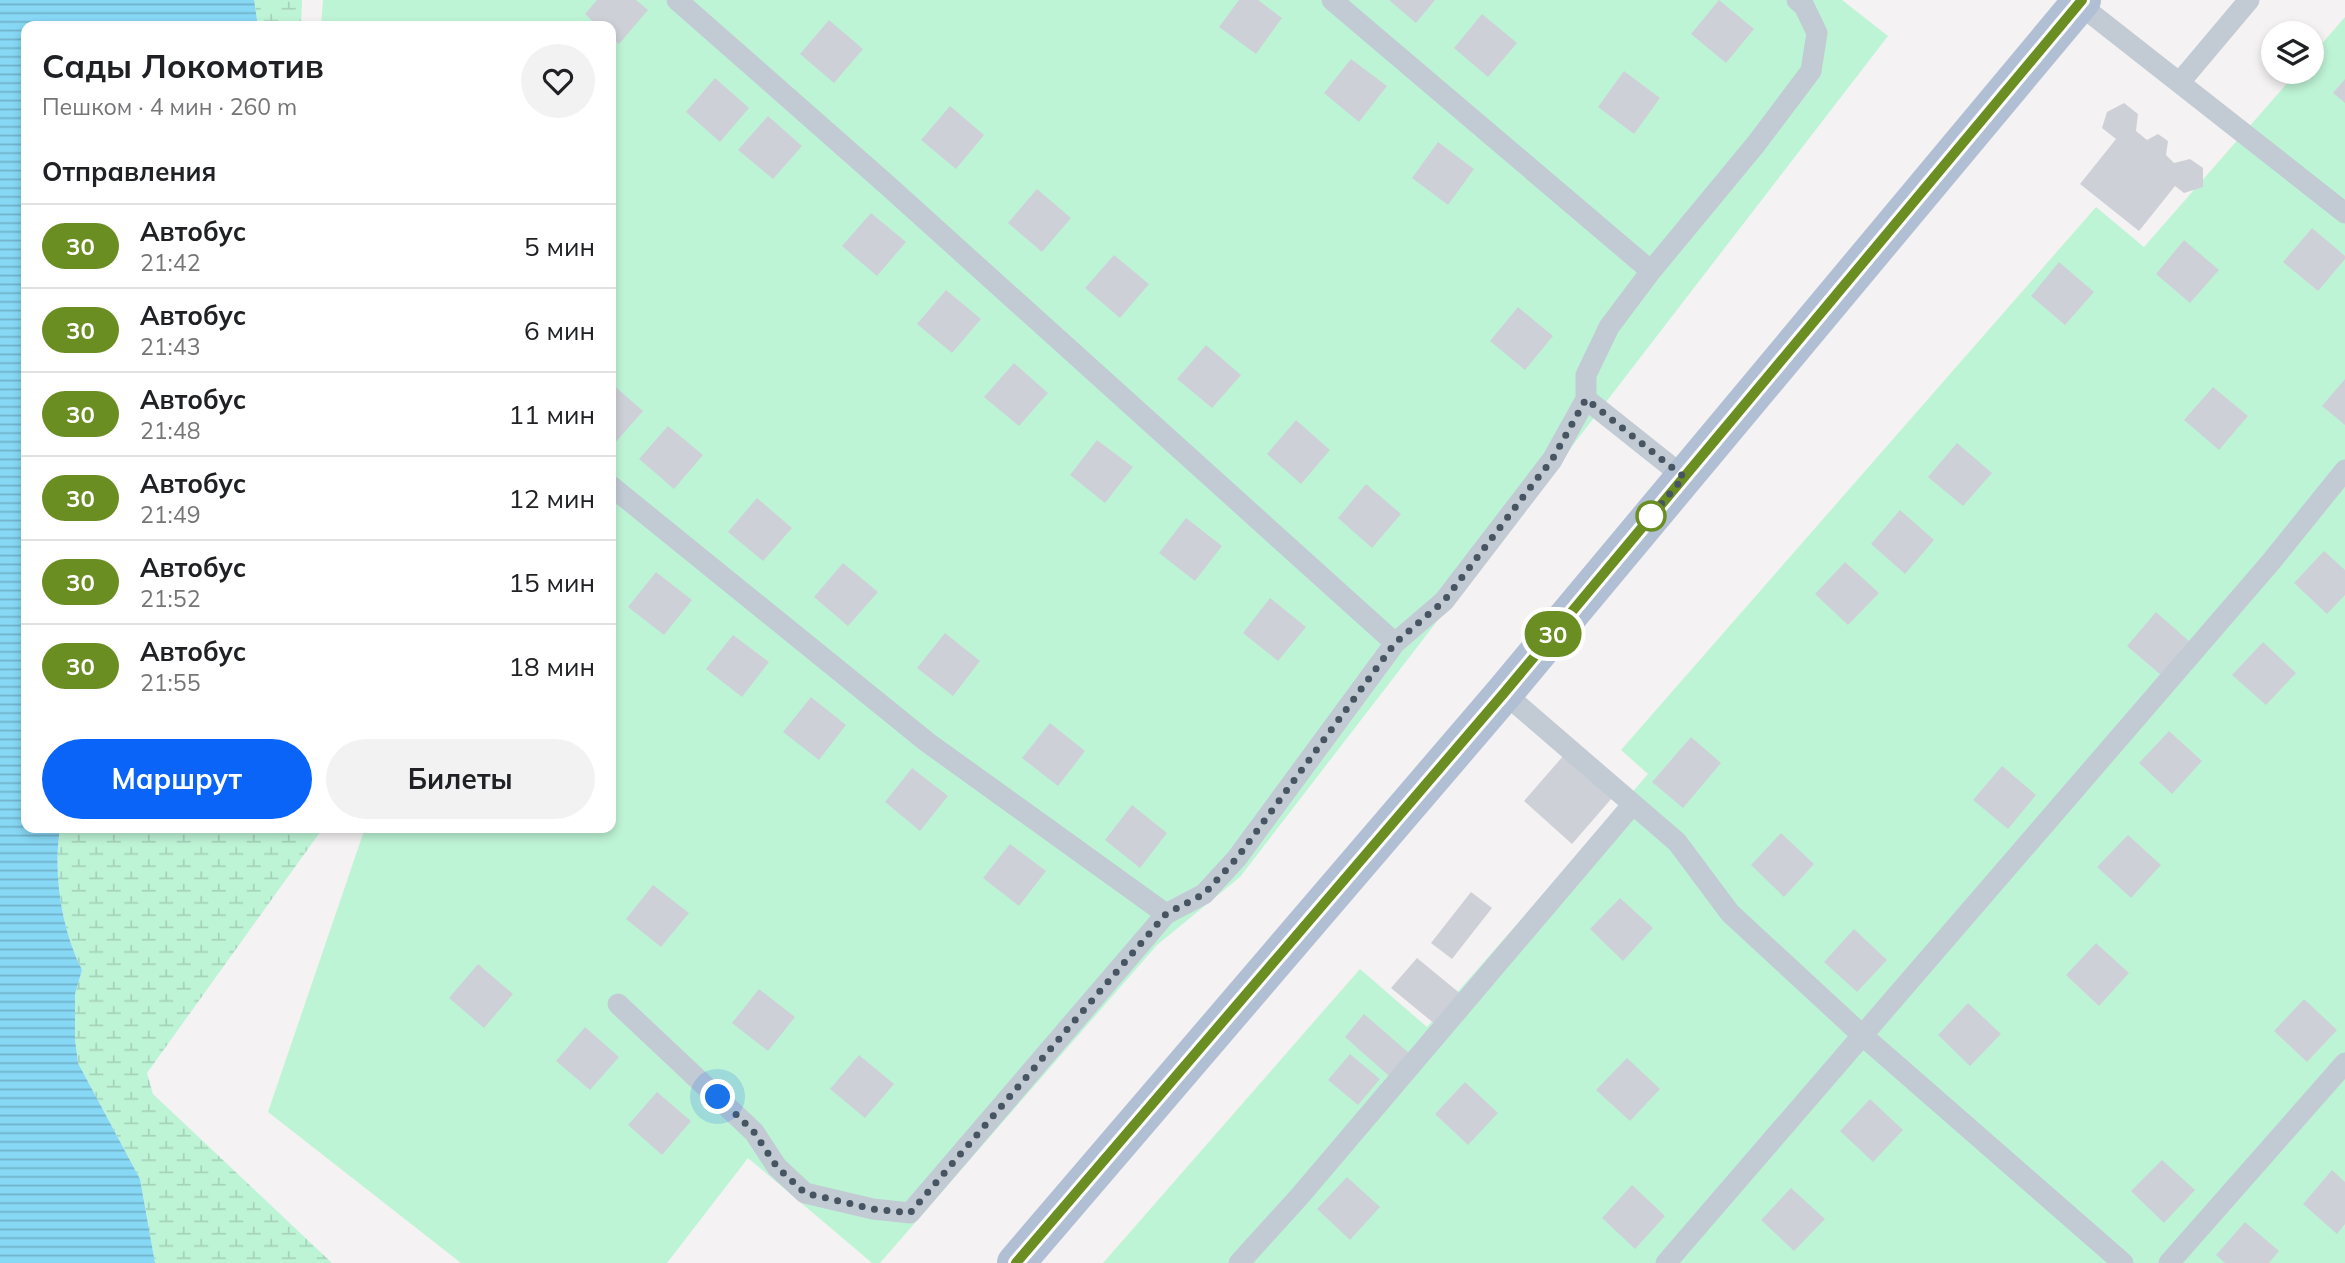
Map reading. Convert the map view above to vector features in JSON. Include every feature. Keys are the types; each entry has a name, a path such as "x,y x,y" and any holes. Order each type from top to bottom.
{"main road":[{"path":"1016,1263 1504,693 2081,2"}],"lane":[{"path":"677,0 887,184 1395,643"},
{"path":"1332,0 1651,271"},
{"path":"618,1004 754,1132 777,1167 805,1193 873,1209 910,1213 1166,914 1204,894 1237,858 1395,643 1444,601 1552,460 1586,399 1586,375 1609,327 1811,71 1817,33 1804,6 1797,0"},
{"path":"2180,82 2249,0"},
{"path":"2081,2 2345,213"},
{"path":"1586,399 1684,477"},
{"path":"1666,1263 2270,563 2345,470"},
{"path":"616,490 927,742 1166,914"},
{"path":"1504,693 1677,842 1730,913 1862,1035 2123,1263"},
{"path":"1239,1263 1299,1197 1633,804"},
{"path":"2169,1263 2345,1063"}],"green space":[{"path":"254,0 302,0 301,21 257,21"},
{"path":"323,0 1842,0 1888,36 1240,877 1157,945 880,1263 872,1263 748,1158 667,1263 461,1263 268,1112 363,833 616,833 616,21 321,21"},
{"path":"2345,17 2345,1263 1103,1263 1360,969 1427,1027 1648,774 1621,750 2096,207 2144,247 2287,84 2324,84 2324,41"},
{"path":"59,833 319,833 147,1073 153,1094 332,1263 155,1263 140,1179 78,1063 75,994 82,970 69,937 60,900"}],"water":[{"path":"0,0 254,0 257,21 21,21 21,833 59,833 60,901 69,937 82,970 75,994 78,1063 140,1179 155,1263 0,1263"}],"building":[{"path":"597,0 636,0 648,10 619,44 616,41 616,21 593,21 585,14"},
{"path":"1239,0 1258,0 1282,18 1256,54 1219,27"},
{"path":"1389,0 1435,0 1416,23"},
{"path":"1719,0 1754,29 1726,63 1691,34"},
{"path":"1482,14 1517,43 1488,77 1454,48"},
{"path":"829,20 863,49 834,83 800,54"},
{"path":"1351,59 1387,86 1359,122 1324,93"},
{"path":"1624,71 1660,98 1634,134 1598,107"},
{"path":"715,78 749,108 720,142 686,112"},
{"path":"2345,79 2345,103 2333,93"},
{"path":"2124,103 2138,114 2136,131 2147,140 2158,134 2168,141 2166,155 2174,163 2190,159 2203,168 2203,187 2184,193 2175,186 2139,231 2080,184 2116,139 2102,128 2107,112"},
{"path":"950,106 984,135 956,169 921,140"},
{"path":"768,116 802,146 773,179 738,150"},
{"path":"1438,142 1474,169 1448,205 1412,178"},
{"path":"1037,189 1071,218 1042,252 1008,223"},
{"path":"871,213 906,242 877,276 842,246"},
{"path":"2312,228 2345,256 2318,291 2283,262"},
{"path":"2184,240 2219,270 2190,303 2156,274"},
{"path":"1114,255 1149,284 1120,318 1085,288"},
{"path":"2059,262 2094,292 2065,325 2031,296"},
{"path":"946,290 981,319 952,353 917,324"},
{"path":"1518,307 1553,336 1525,370 1490,341"},
{"path":"1206,345 1241,375 1212,408 1177,379"},
{"path":"1014,363 1048,393 1019,426 984,397"},
{"path":"2345,379 2345,425 2322,406"},
{"path":"616,387 643,411 616,442"},
{"path":"2213,387 2248,416 2219,450 2184,420"},
{"path":"1296,420 1330,450 1301,484 1267,454"},
{"path":"668,426 703,455 674,489 639,459"},
{"path":"1097,440 1133,467 1105,503 1070,475"},
{"path":"1957,443 1992,473 1963,506 1928,477"},
{"path":"1366,484 1401,514 1372,548 1338,518"},
{"path":"757,498 792,528 763,561 728,532"},
{"path":"1900,510 1934,540 1905,574 1871,544"},
{"path":"1186,518 1222,546 1195,581 1159,553"},
{"path":"2324,551 2345,570 2345,595 2327,614 2294,583"},
{"path":"1845,562 1879,593 1848,625 1815,594"},
{"path":"843,563 878,592 848,626 814,597"},
{"path":"656,572 692,600 664,635 628,607"},
{"path":"1270,598 1306,627 1278,661 1243,633"},
{"path":"2156,612 2190,642 2161,675 2127,646"},
{"path":"945,633 980,661 953,696 917,668"},
{"path":"733,635 769,662 742,697 706,669"},
{"path":"2263,642 2296,673 2266,705 2232,675"},
{"path":"811,697 846,725 819,760 783,732"},
{"path":"1050,723 1085,751 1058,786 1022,758"},
{"path":"2169,731 2202,761 2172,794 2139,763"},
{"path":"1691,737 1721,763 1683,808 1652,782"},
{"path":"1564,755 1612,798 1572,844 1524,801"},
{"path":"2002,766 2036,795 2008,829 1973,800"},
{"path":"912,768 948,796 920,831 885,802"},
{"path":"1132,805 1167,833 1140,868 1105,840"},
{"path":"1781,833 1814,864 1784,897 1751,865"},
{"path":"2128,835 2161,865 2131,898 2097,867"},
{"path":"1010,844 1046,871 1019,906 983,878"},
{"path":"653,885 689,913 661,947 626,919"},
{"path":"1471,892 1492,908 1452,959 1431,943"},
{"path":"1620,898 1653,928 1623,961 1590,929"},
{"path":"1854,929 1887,960 1857,992 1824,962"},
{"path":"2096,943 2129,973 2099,1006 2066,975"},
{"path":"1417,958 1462,995 1436,1025 1391,988"},
{"path":"478,964 513,994 484,1028 449,998"},
{"path":"759,989 795,1017 768,1051 732,1023"},
{"path":"2304,999 2337,1030 2307,1062 2274,1031"},
{"path":"1968,1003 2001,1034 1970,1066 1938,1035"},
{"path":"1364,1014 1409,1053 1389,1076 1345,1037"},
{"path":"585,1027 619,1057 590,1090 556,1061"},
{"path":"1350,1054 1380,1079 1358,1105 1328,1080"},
{"path":"859,1055 894,1084 865,1118 830,1089"},
{"path":"1627,1058 1660,1089 1630,1121 1596,1090"},
{"path":"1465,1082 1498,1113 1468,1145 1435,1114"},
{"path":"657,1092 691,1121 662,1155 628,1125"},
{"path":"1870,1099 1903,1130 1873,1162 1840,1131"},
{"path":"2162,1160 2195,1190 2164,1223 2131,1191"},
{"path":"2332,1170 2345,1182 2345,1224 2337,1234 2303,1204"},
{"path":"1347,1177 1380,1207 1350,1240 1317,1209"},
{"path":"1632,1185 1665,1216 1635,1249 1602,1218"},
{"path":"1791,1188 1825,1219 1794,1251 1761,1220"},
{"path":"2245,1222 2279,1251 2269,1263 2225,1263 2216,1255"}],"bus line":[{"name":"30","path":"1016,1263 1504,693 2082,0"}],"route":[{"path":"718,1097 754,1132 777,1167 805,1193 873,1209 910,1213 1166,914 1204,894 1237,858 1395,643 1444,601 1552,460 1586,399 1684,477 1651,516"}]}
